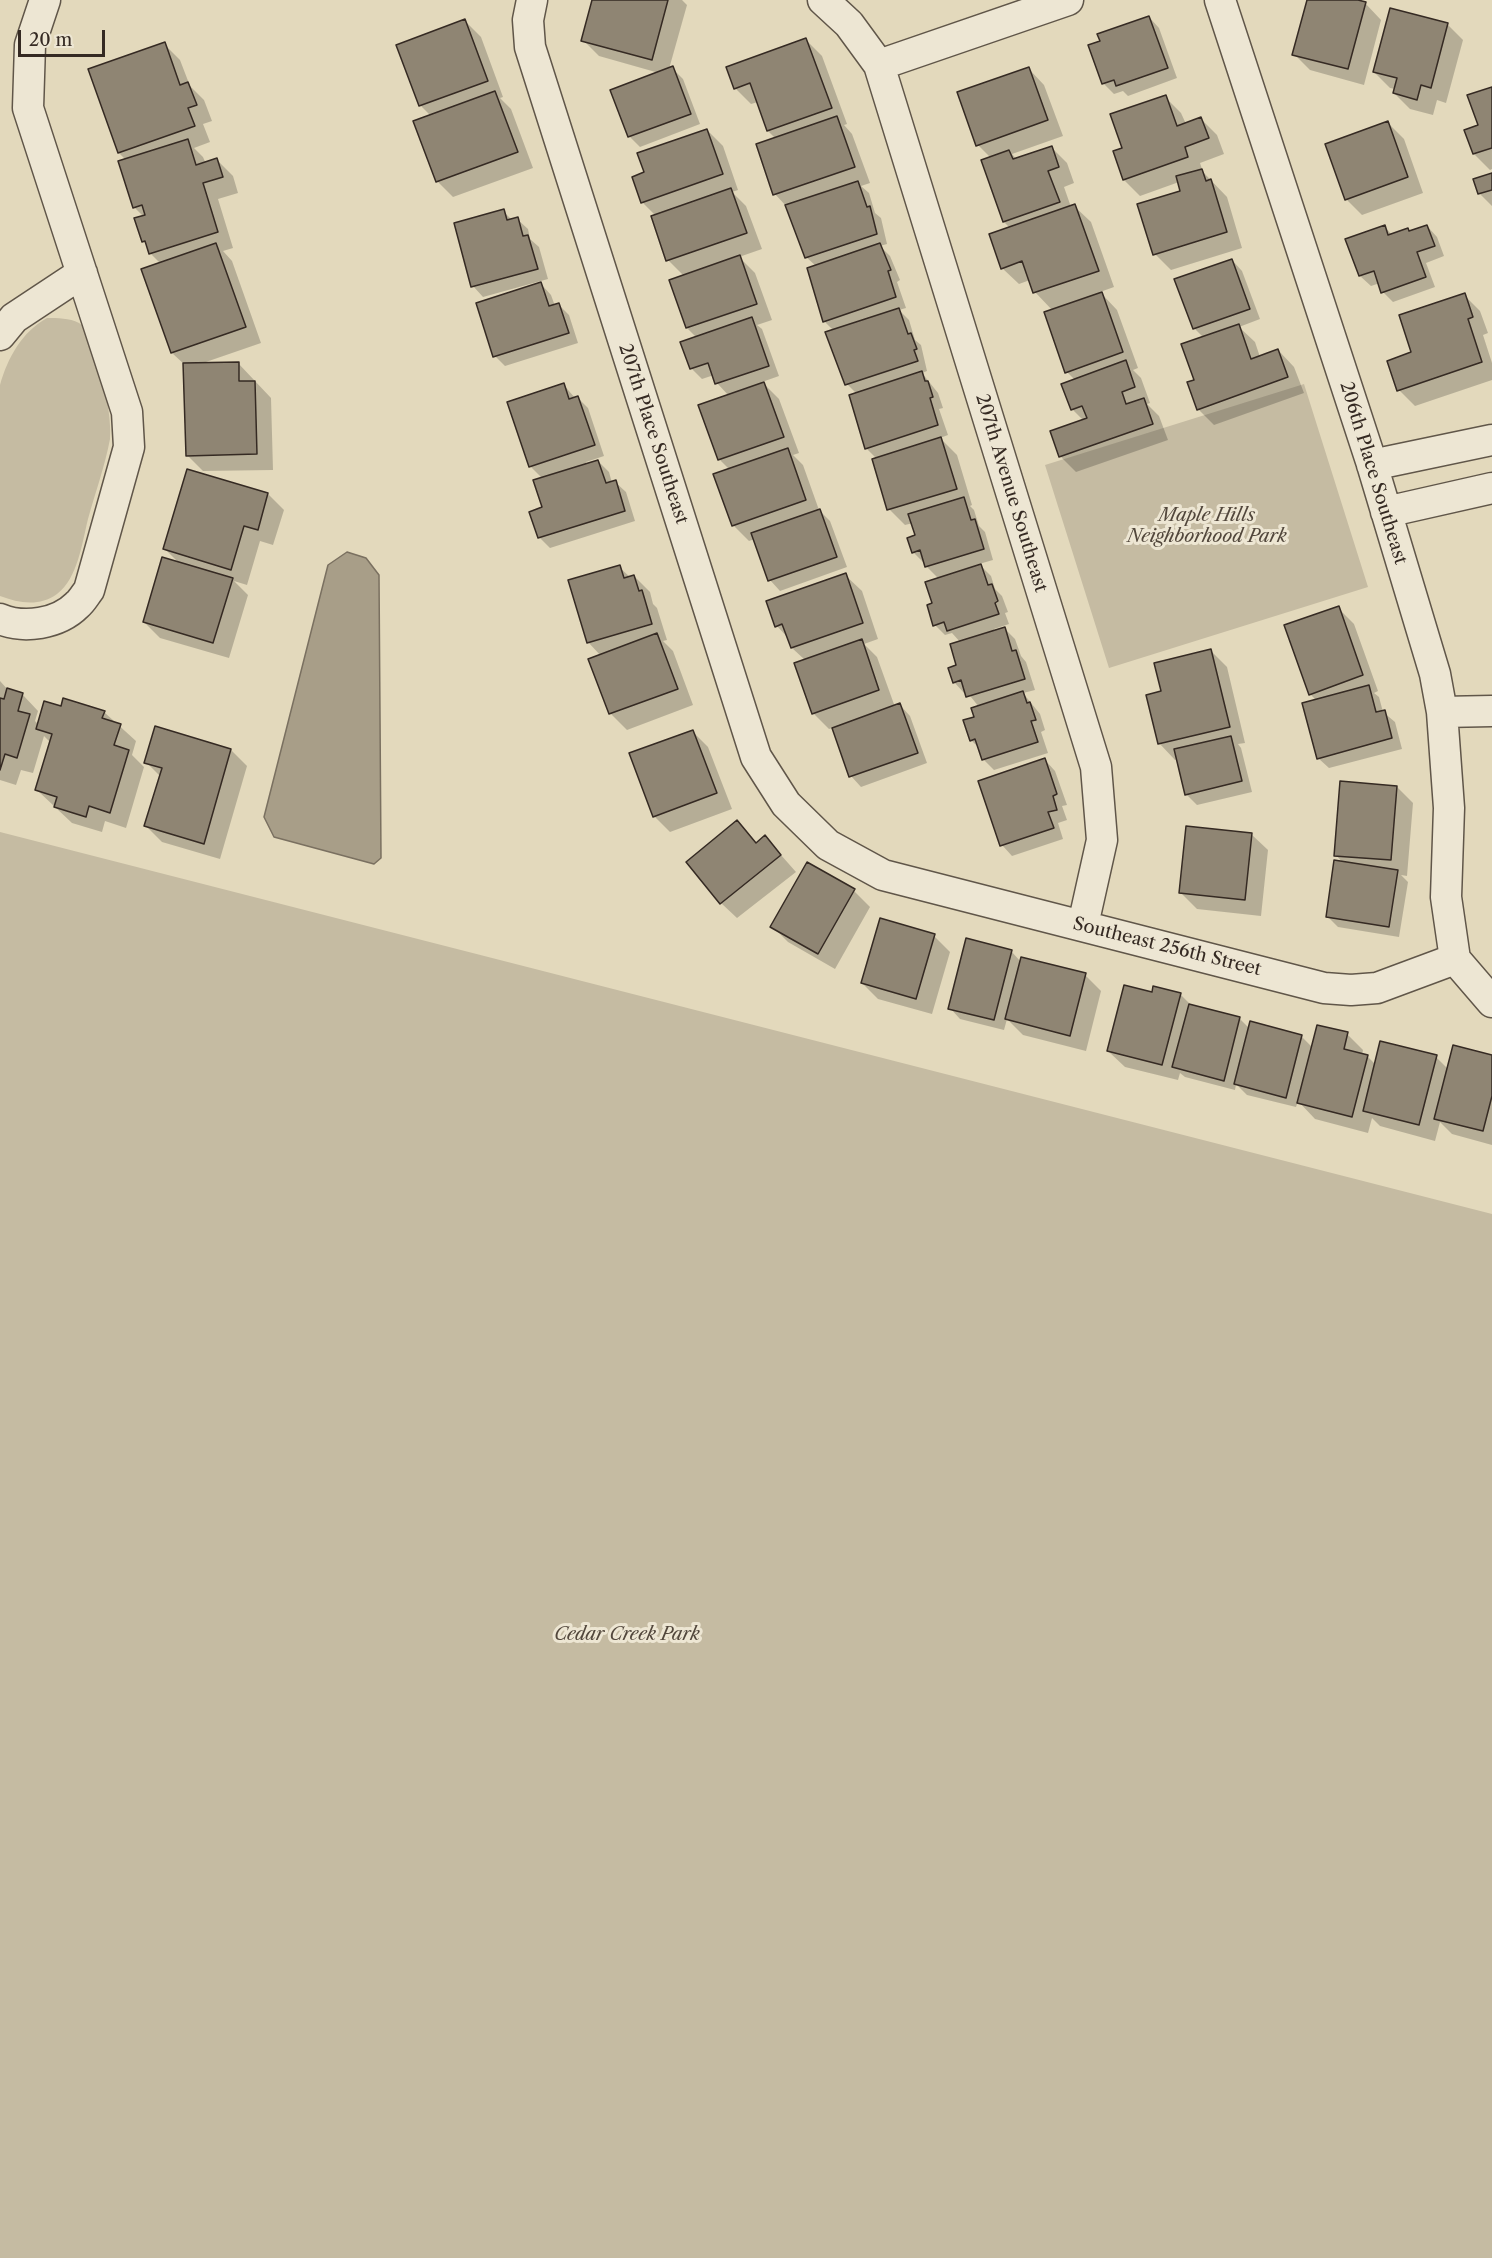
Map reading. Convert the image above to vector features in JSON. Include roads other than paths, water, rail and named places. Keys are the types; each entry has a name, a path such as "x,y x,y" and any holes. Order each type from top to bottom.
{"street":[{"path":"0,619 13,624 35,624 64,614 78,605 89,590 129,447 127,412 28,108 30,45 45,0"},
{"name":"207th Place Southeast","path":"532,0 528,20 530,47 756,757 786,804 828,845"},
{"name":"207th Avenue Southeast","path":"823,0 849,24 879,65 1096,767 1102,840 1083,925"},
{"path":"879,65 1068,0"},
{"name":"206th Place Southeast","path":"1220,0 1372,465 1435,674 1442,712 1449,808 1446,897 1455,959"},
{"path":"0,335 14,318 82,273"},
{"path":"1372,465 1492,440"},
{"path":"1386,512 1492,488"},
{"path":"1442,712 1492,711"},
{"name":"Southeast 256th Street","path":"828,845 883,875 1324,988 1351,990 1377,988 1455,959"},
{"path":"1455,959 1492,1002"}],"park label":[{"name":"Maple Hills Neighborhood Park","path":"1207,526"},
{"name":"Cedar Creek Park","path":"627,1635"}]}
